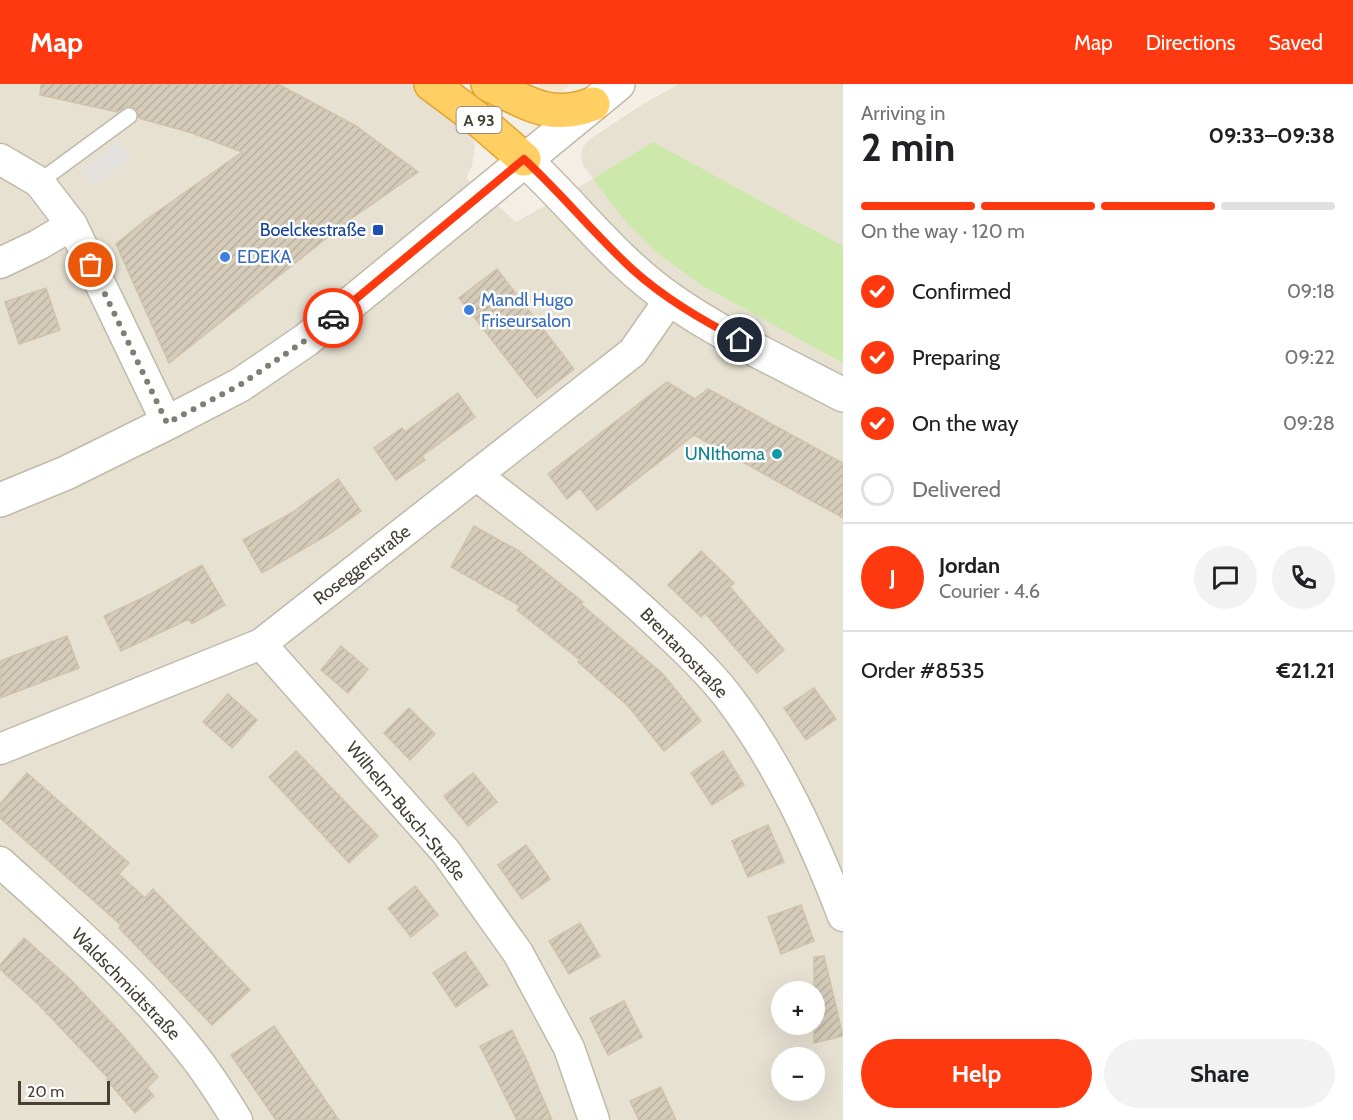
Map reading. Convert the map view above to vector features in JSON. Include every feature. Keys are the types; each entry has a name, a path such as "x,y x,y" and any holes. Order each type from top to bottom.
{"highway":[{"name":"A 93","path":"431,84 479,120 524,159"},
{"name":"A 93","path":"488,84 531,106 549,111 566,112 593,104"}],"street":[{"path":"0,500 66,472 240,385 306,340 618,84"},
{"path":"0,159 39,182 72,225 167,423"},
{"path":"524,159 632,268 670,299 720,329 843,395"},
{"path":"0,263 38,245 72,225"},
{"name":"Roseggerstraße","path":"0,749 261,644 633,352 670,299"},
{"name":"Brentanostraße","path":"476,475 608,577 691,655 726,694 756,738 788,794 818,852 843,916"},
{"name":"Wilhelm-Busch-Straße","path":"261,644 446,852 518,953 569,1048 594,1120"},
{"name":"Waldschmidtstraße","path":"0,862 77,932 137,992 190,1051 237,1120"}],"lane":[{"path":"39,182 129,116"}],"shaded area":[{"path":"0,84 415,84 471,133 475,146 472,166 466,178 516,222 593,179 583,165 581,156 583,147 590,139 643,104 679,84 843,84 843,1120 0,1120"},
{"path":"540,84 571,84 552,99 526,91"},
{"path":"118,141 131,157 94,186 82,170"}],"green space":[{"path":"653,142 843,246 843,363 703,286 657,253 626,222 593,179"}],"building":[{"path":"41,84 278,84 356,126 418,172 348,221 169,363 116,244 143,222 242,152 192,133 138,118 137,111 132,107 127,106 117,112 40,95"},
{"path":"497,269 574,369 537,398 459,298"},
{"path":"46,288 60,330 19,344 5,302"},
{"name":"UNIthoma","path":"667,382 695,399 708,389 843,463 843,518 694,435 597,510 580,488 567,499 548,474"},
{"path":"458,393 475,417 422,456 425,460 396,480 374,448 402,428 405,432"},
{"path":"338,479 361,511 329,534 262,573 243,540 293,512"},
{"path":"474,526 519,551 583,602 581,604 663,674 701,721 664,751 628,706 578,662 580,660 517,610 520,606 451,567"},
{"path":"701,551 734,583 730,587 784,650 757,673 705,613 701,617 668,585"},
{"path":"202,565 225,605 192,624 189,619 121,651 104,616 149,595"},
{"path":"67,636 79,668 0,698 0,661"},
{"path":"341,646 368,669 348,693 321,670"},
{"path":"814,688 836,719 806,740 784,708"},
{"path":"228,694 257,720 232,748 203,722"},
{"path":"409,708 435,734 410,760 384,733"},
{"path":"296,751 378,836 349,863 269,777"},
{"path":"723,751 744,785 712,805 691,773"},
{"path":"27,773 129,863 119,874 145,898 153,889 250,990 212,1025 119,928 121,925 0,818 0,804"},
{"path":"473,773 497,802 468,826 444,796"},
{"path":"768,825 784,862 748,877 732,841"},
{"path":"526,845 550,879 522,899 498,865"},
{"path":"415,886 438,915 411,937 388,908"},
{"path":"801,905 814,941 781,954 768,917"},
{"path":"580,923 600,956 569,974 549,941"},
{"path":"24,938 70,979 158,1077 147,1088 154,1096 135,1113 107,1080 109,1079 40,1006 0,969 0,965"},
{"path":"465,952 488,985 456,1007 433,973"},
{"path":"824,956 843,1036 814,1043 814,1035 825,1035 825,981 814,981 814,957"},
{"path":"624,1001 642,1037 608,1055 590,1018"},
{"path":"274,1026 339,1120 276,1120 231,1055"},
{"path":"512,1030 552,1120 517,1120 480,1046"},
{"path":"661,1087 676,1120 639,1120 630,1101"}],"way so far":[{"path":"91,265 167,423 240,385 306,340 333,318"}],"place":[{"name":"Boelckestraße","path":"378,230"},
{"name":"EDEKA","path":"225,257"},
{"name":"Mandl Hugo Friseursalon","path":"469,310"},
{"name":"UNIthoma","path":"777,454"}],"route":[{"path":"333,318 484,195 524,159 632,268 670,299 740,340"}]}
